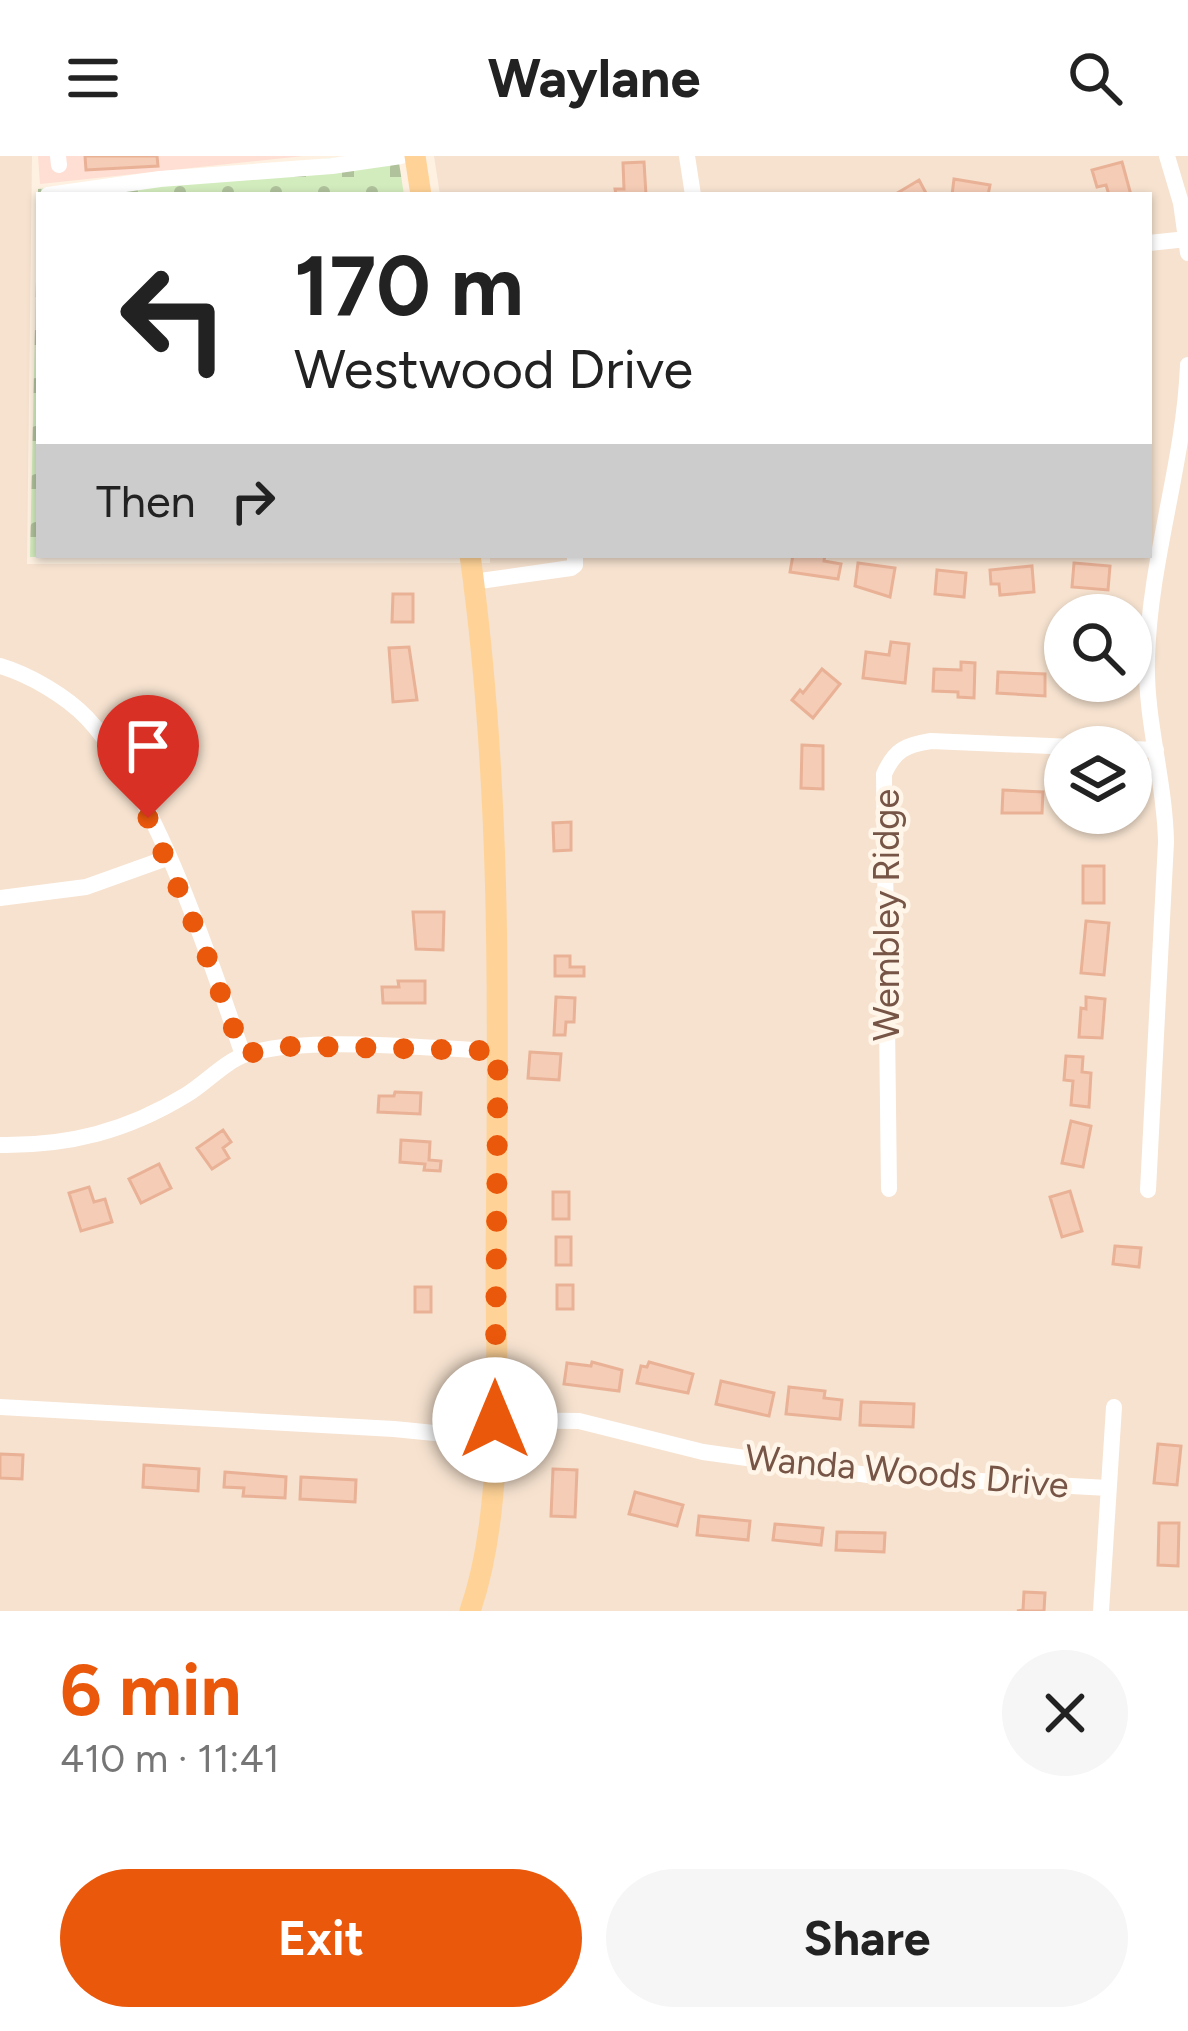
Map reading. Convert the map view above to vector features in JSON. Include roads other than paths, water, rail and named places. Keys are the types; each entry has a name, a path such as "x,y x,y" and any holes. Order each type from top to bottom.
{"main road":[{"path":"415,156 421,192"},
{"path":"470,558 492,763 498,1051 495,1430 485,1550 470,1611"}],"street":[{"path":"89,192 196,186 401,156"},
{"path":"687,156 693,192"},
{"path":"1166,156 1188,253"},
{"path":"1152,243 1187,238"},
{"path":"1148,1190 1166,813 1148,704 1147,660 1155,529 1178,456 1188,365"},
{"path":"473,582 571,568 575,558"},
{"path":"0,666 38,682 84,715 129,778 167,858 243,1054"},
{"name":"Wembley Ridge","path":"889,1189 884,774 894,753 909,744 1044,746"},
{"path":"1152,750 1156,750"},
{"path":"0,898 86,887 167,858"},
{"path":"0,1145 85,1140 122,1129 186,1095 243,1054 293,1046 498,1051"},
{"name":"Wanda Woods Drive","path":"0,1407 394,1430 495,1430 542,1418 579,1421 703,1452 868,1474 1108,1487"},
{"path":"1101,1611 1114,1407"}]}
